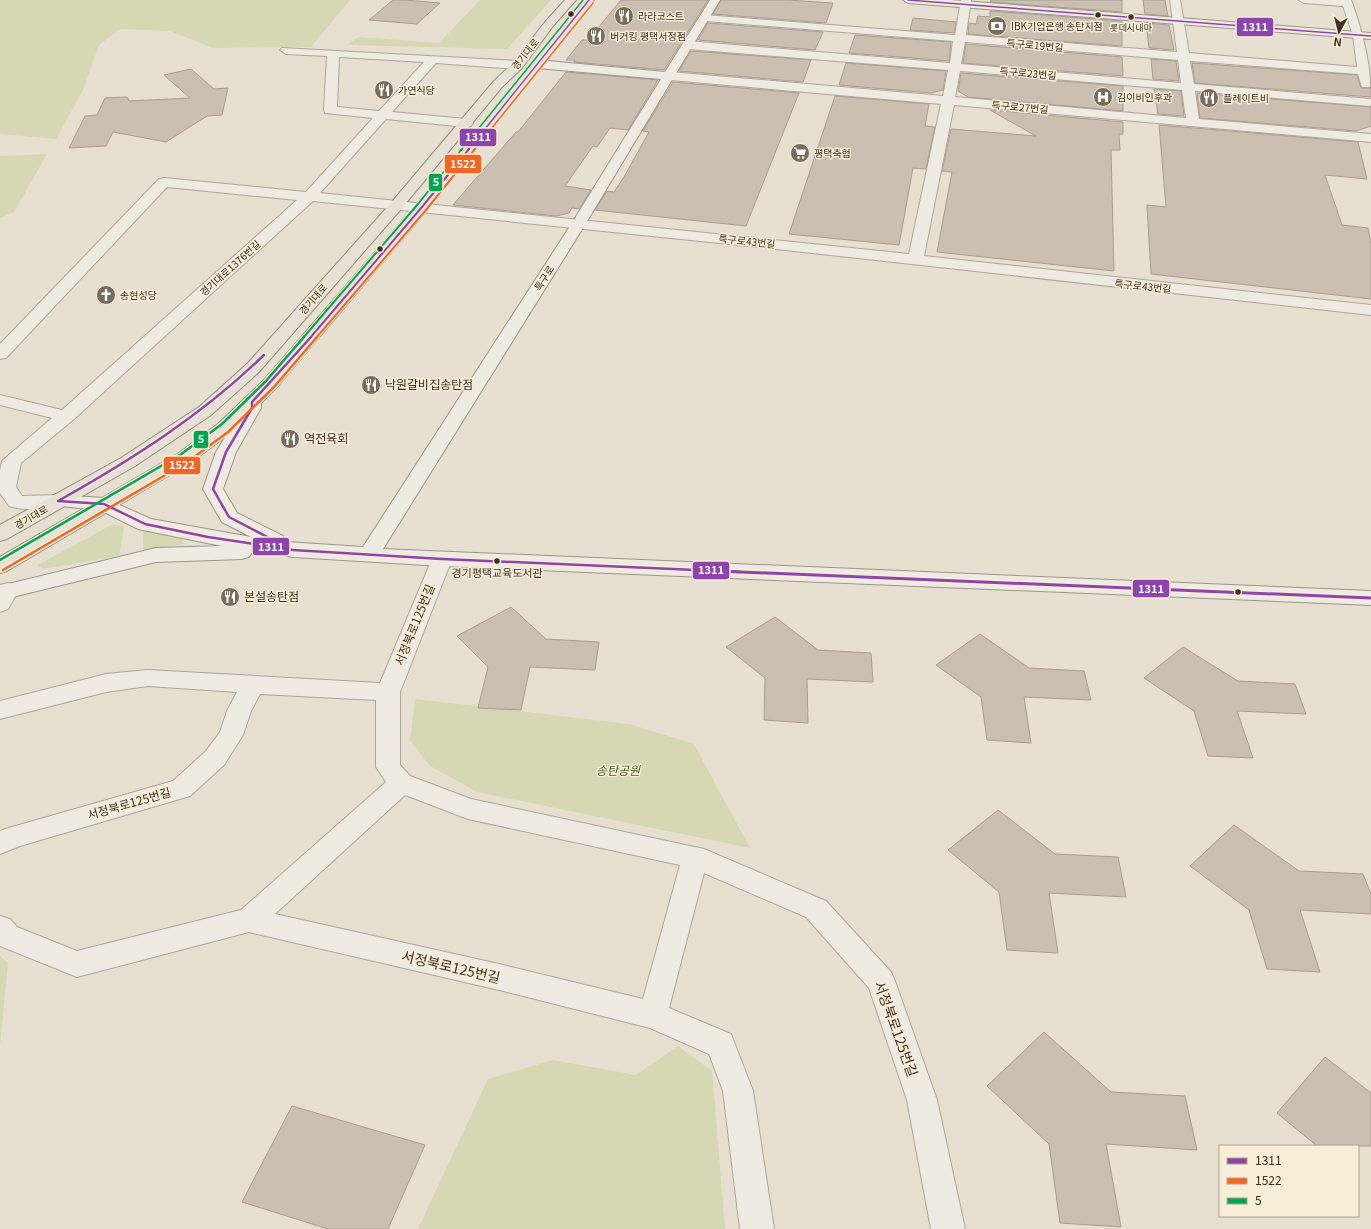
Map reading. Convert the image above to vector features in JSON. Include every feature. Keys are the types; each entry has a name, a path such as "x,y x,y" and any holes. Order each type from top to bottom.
{"main road":[{"name":"경기대로","path":"0,534 128,462 205,412 253,368 396,206 498,84 518,65 549,24 571,0"},
{"name":"경기대로","path":"0,566 183,459 225,428 270,384 422,207 589,0"}],"street":[{"name":"특구로","path":"369,554 579,224 715,0"},
{"path":"908,0 966,2 1179,21 1365,35"},
{"path":"1175,0 1193,122"},
{"path":"1304,0 1347,2 1365,35 1365,71 1370,107"},
{"path":"915,260 955,67 966,2"},
{"name":"특구로19번길","path":"705,18 1365,71"},
{"name":"특구로23번길","path":"688,45 1187,87 1370,107"},
{"path":"286,50 518,65"},
{"path":"333,53 330,110 466,123"},
{"name":"경기대로1376번길","path":"58,501 16,502 6,487 12,461 66,416 310,196 433,59"},
{"name":"특구로27번길","path":"537,64 1371,138"},
{"name":"특구로43번길","path":"0,354 164,182 396,206 422,207 1371,310"},
{"path":"0,400 66,416"},
{"path":"252,402 252,408 226,452 213,489 229,517 293,550"},
{"path":"58,501 104,504 145,524 208,537 293,550"},
{"path":"3,595 156,555 293,550 442,559 1371,598"},
{"name":"서정북로125번길","path":"442,559 388,692 388,767 402,783 468,809 695,857 816,908 881,981 922,1100 948,1229"},
{"path":"0,710 106,683 148,678 388,692"},
{"name":"서정북로125번길","path":"0,843 14,837 181,789 215,758 231,735 239,711 253,685"},
{"name":"서정북로125번길","path":"249,920 402,783"},
{"path":"653,1016 695,857"},
{"name":"서정북로125번길","path":"0,928 7,936 77,964 249,920 499,977 653,1016 720,1044 738,1091 757,1229"}],"green space":[{"path":"0,0 350,0 311,47 213,48 170,31 120,29 99,45 82,92 56,139 0,134"},
{"path":"480,0 551,0 507,49 346,45 359,37 439,43"},
{"path":"47,154 14,212 0,218 0,156"},
{"path":"113,524 124,526 119,556 43,569 38,565"},
{"path":"143,531 182,539 184,544 143,551"},
{"name":"송탄공원","path":"415,699 629,724 694,744 750,848 477,792 430,766 410,741"},
{"path":"0,956 8,963 0,1046"},
{"path":"678,1046 712,1071 725,1229 418,1229 488,1079 553,1060 636,1075"}],"building":[{"path":"393,0 440,3 417,24 369,20"},
{"path":"621,0 708,0 664,70 566,60 582,40 588,40"},
{"path":"721,0 788,0 833,3 826,23 713,14"},
{"path":"991,0 1122,0 1122,12 990,2"},
{"path":"1143,0 1165,0 1168,16 1145,14"},
{"path":"990,11 1122,21 1122,46 968,34 969,23 976,24 978,16 990,17"},
{"path":"913,18 956,22 954,33 910,30"},
{"path":"708,23 823,32 815,50 698,40"},
{"path":"1146,23 1169,25 1174,50 1149,48"},
{"path":"855,35 951,42 949,61 849,53"},
{"path":"966,44 1122,57 1123,76 963,63"},
{"path":"691,51 811,60 803,82 679,71"},
{"path":"1151,59 1176,61 1179,81 1153,79"},
{"path":"846,63 946,71 943,90 931,93 839,85"},
{"path":"1192,63 1357,75 1361,88 1371,88 1371,97 1195,83"},
{"path":"191,69 214,89 228,88 222,115 207,116 166,142 113,132 106,146 69,148 85,116 97,115 105,98 127,97 129,101 190,98 164,75"},
{"path":"566,72 658,80 628,130 610,128 597,147 593,146 565,186 591,190 579,209 572,208 569,213 556,216 453,205 516,132 518,132"},
{"path":"961,73 1123,86 1123,111 968,97 958,91"},
{"path":"673,82 799,93 746,226 595,210 607,191 614,192 624,177 649,132 643,131"},
{"path":"1154,89 1181,91 1184,116 1158,114"},
{"path":"1197,93 1371,107 1371,126 1356,131 1200,118"},
{"path":"835,96 929,104 925,126 935,127 926,169 913,168 899,245 789,234"},
{"path":"990,110 1123,122 1123,134 1119,134 1120,150 1111,150 1114,271 937,252 952,172 942,171 951,129 1036,136"},
{"path":"1159,125 1358,142 1367,179 1325,175 1342,225 1368,228 1371,245 1371,299 1151,274 1147,205 1166,207"},
{"path":"511,607 546,639 599,642 595,670 530,667 521,710 478,708 488,667 457,636"},
{"path":"775,617 818,650 871,653 873,682 807,679 808,723 764,720 765,678 726,647"},
{"path":"980,634 1029,668 1084,671 1091,700 1024,697 1031,743 987,740 981,697 936,665"},
{"path":"1183,647 1238,681 1295,684 1306,714 1237,711 1253,758 1208,756 1194,711 1144,678"},
{"path":"998,810 1055,854 1118,857 1126,897 1049,893 1058,953 1007,950 999,892 948,850"},
{"path":"1234,825 1299,871 1363,874 1371,894 1371,914 1300,910 1320,972 1267,969 1249,910 1190,866"},
{"path":"1044,1032 1111,1092 1185,1096 1197,1150 1106,1144 1121,1227 1060,1223 1049,1144 987,1086"},
{"path":"1325,1057 1371,1093 1371,1146 1316,1145 1277,1113"},
{"path":"292,1106 425,1145 388,1229 328,1229 242,1202"}],"transit line":[{"name":"5","path":"0,560 180,455 222,424 266,381 418,204 583,0"},
{"name":"1311","path":"277,542 229,517 213,489 226,452 252,408 252,402 270,384 422,207 589,0"},
{"name":"1311","path":"908,0 1371,36"},
{"name":"1522","path":"3,570 186,463 228,432 274,387 426,210 593,3"},
{"name":"1311","path":"58,501 167,436 192,418 241,378 264,355"},
{"name":"1311","path":"58,501 104,504 145,524 208,537 293,550 442,559 1371,598"}],"place":[{"name":"라라코스트","path":"624,16"},
{"name":"롯데시내마","path":"1131,17"},
{"name":"IBK기업은행 송탄지점","path":"997,26"},
{"name":"버거킹 평택서정점","path":"596,36"},
{"name":"가연식당","path":"384,90"},
{"name":"김이비인후과","path":"1103,97"},
{"name":"플레이트비","path":"1209,98"},
{"name":"평택축협","path":"800,153"},
{"name":"송현성당","path":"106,295"},
{"name":"낙원갈비집송탄점","path":"371,385"},
{"name":"역전육회","path":"290,439"},
{"name":"경기평택교육도서관","path":"497,561"},
{"name":"본설송탄점","path":"230,597"}]}
